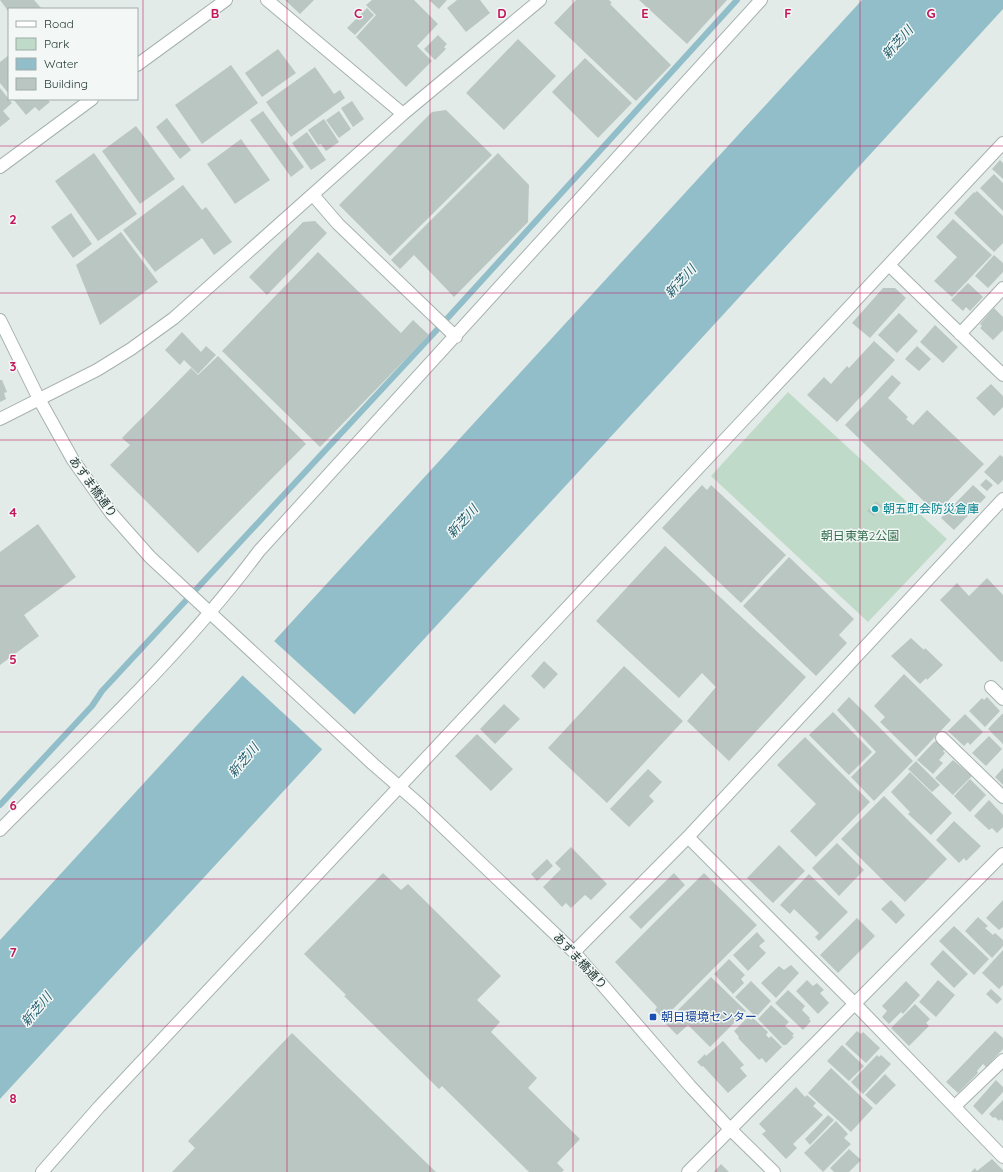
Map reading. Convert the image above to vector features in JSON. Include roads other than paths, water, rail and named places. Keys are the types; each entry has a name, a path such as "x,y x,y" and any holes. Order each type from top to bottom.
{"street":[{"path":"138,64 226,0"},
{"path":"267,0 403,114"},
{"path":"0,419 97,370 174,318 403,114 540,0"},
{"path":"0,830 210,614 259,551 456,337 761,0"},
{"path":"0,167 91,100"},
{"path":"42,1172 99,1107 1003,143"},
{"path":"313,195 338,224 456,337"},
{"path":"889,266 1003,375"},
{"path":"960,334 1003,288"},
{"name":"あずま橋通り","path":"0,320 39,399 73,460 111,512 150,557 399,787 574,952 690,1086 730,1129 774,1172"},
{"path":"574,952 688,837 1003,499"},
{"path":"991,687 1003,699"},
{"path":"942,738 1003,797"},
{"path":"688,837 854,1003 1003,1157"},
{"path":"688,1172 1003,854"},
{"path":"955,1106 1003,1060"}],"water":[{"name":"新芝川","path":"862,0 1003,0 1003,9 0,1099 0,940"}],"waterway":[{"path":"0,805 92,706 102,691 434,333 737,0"}],"place":[{"name":"朝五町会防災倉庫","path":"875,509"},
{"name":"朝日環境センター","path":"653,1017"}],"park label":[{"name":"朝日東第2公園","path":"860,536"}]}
